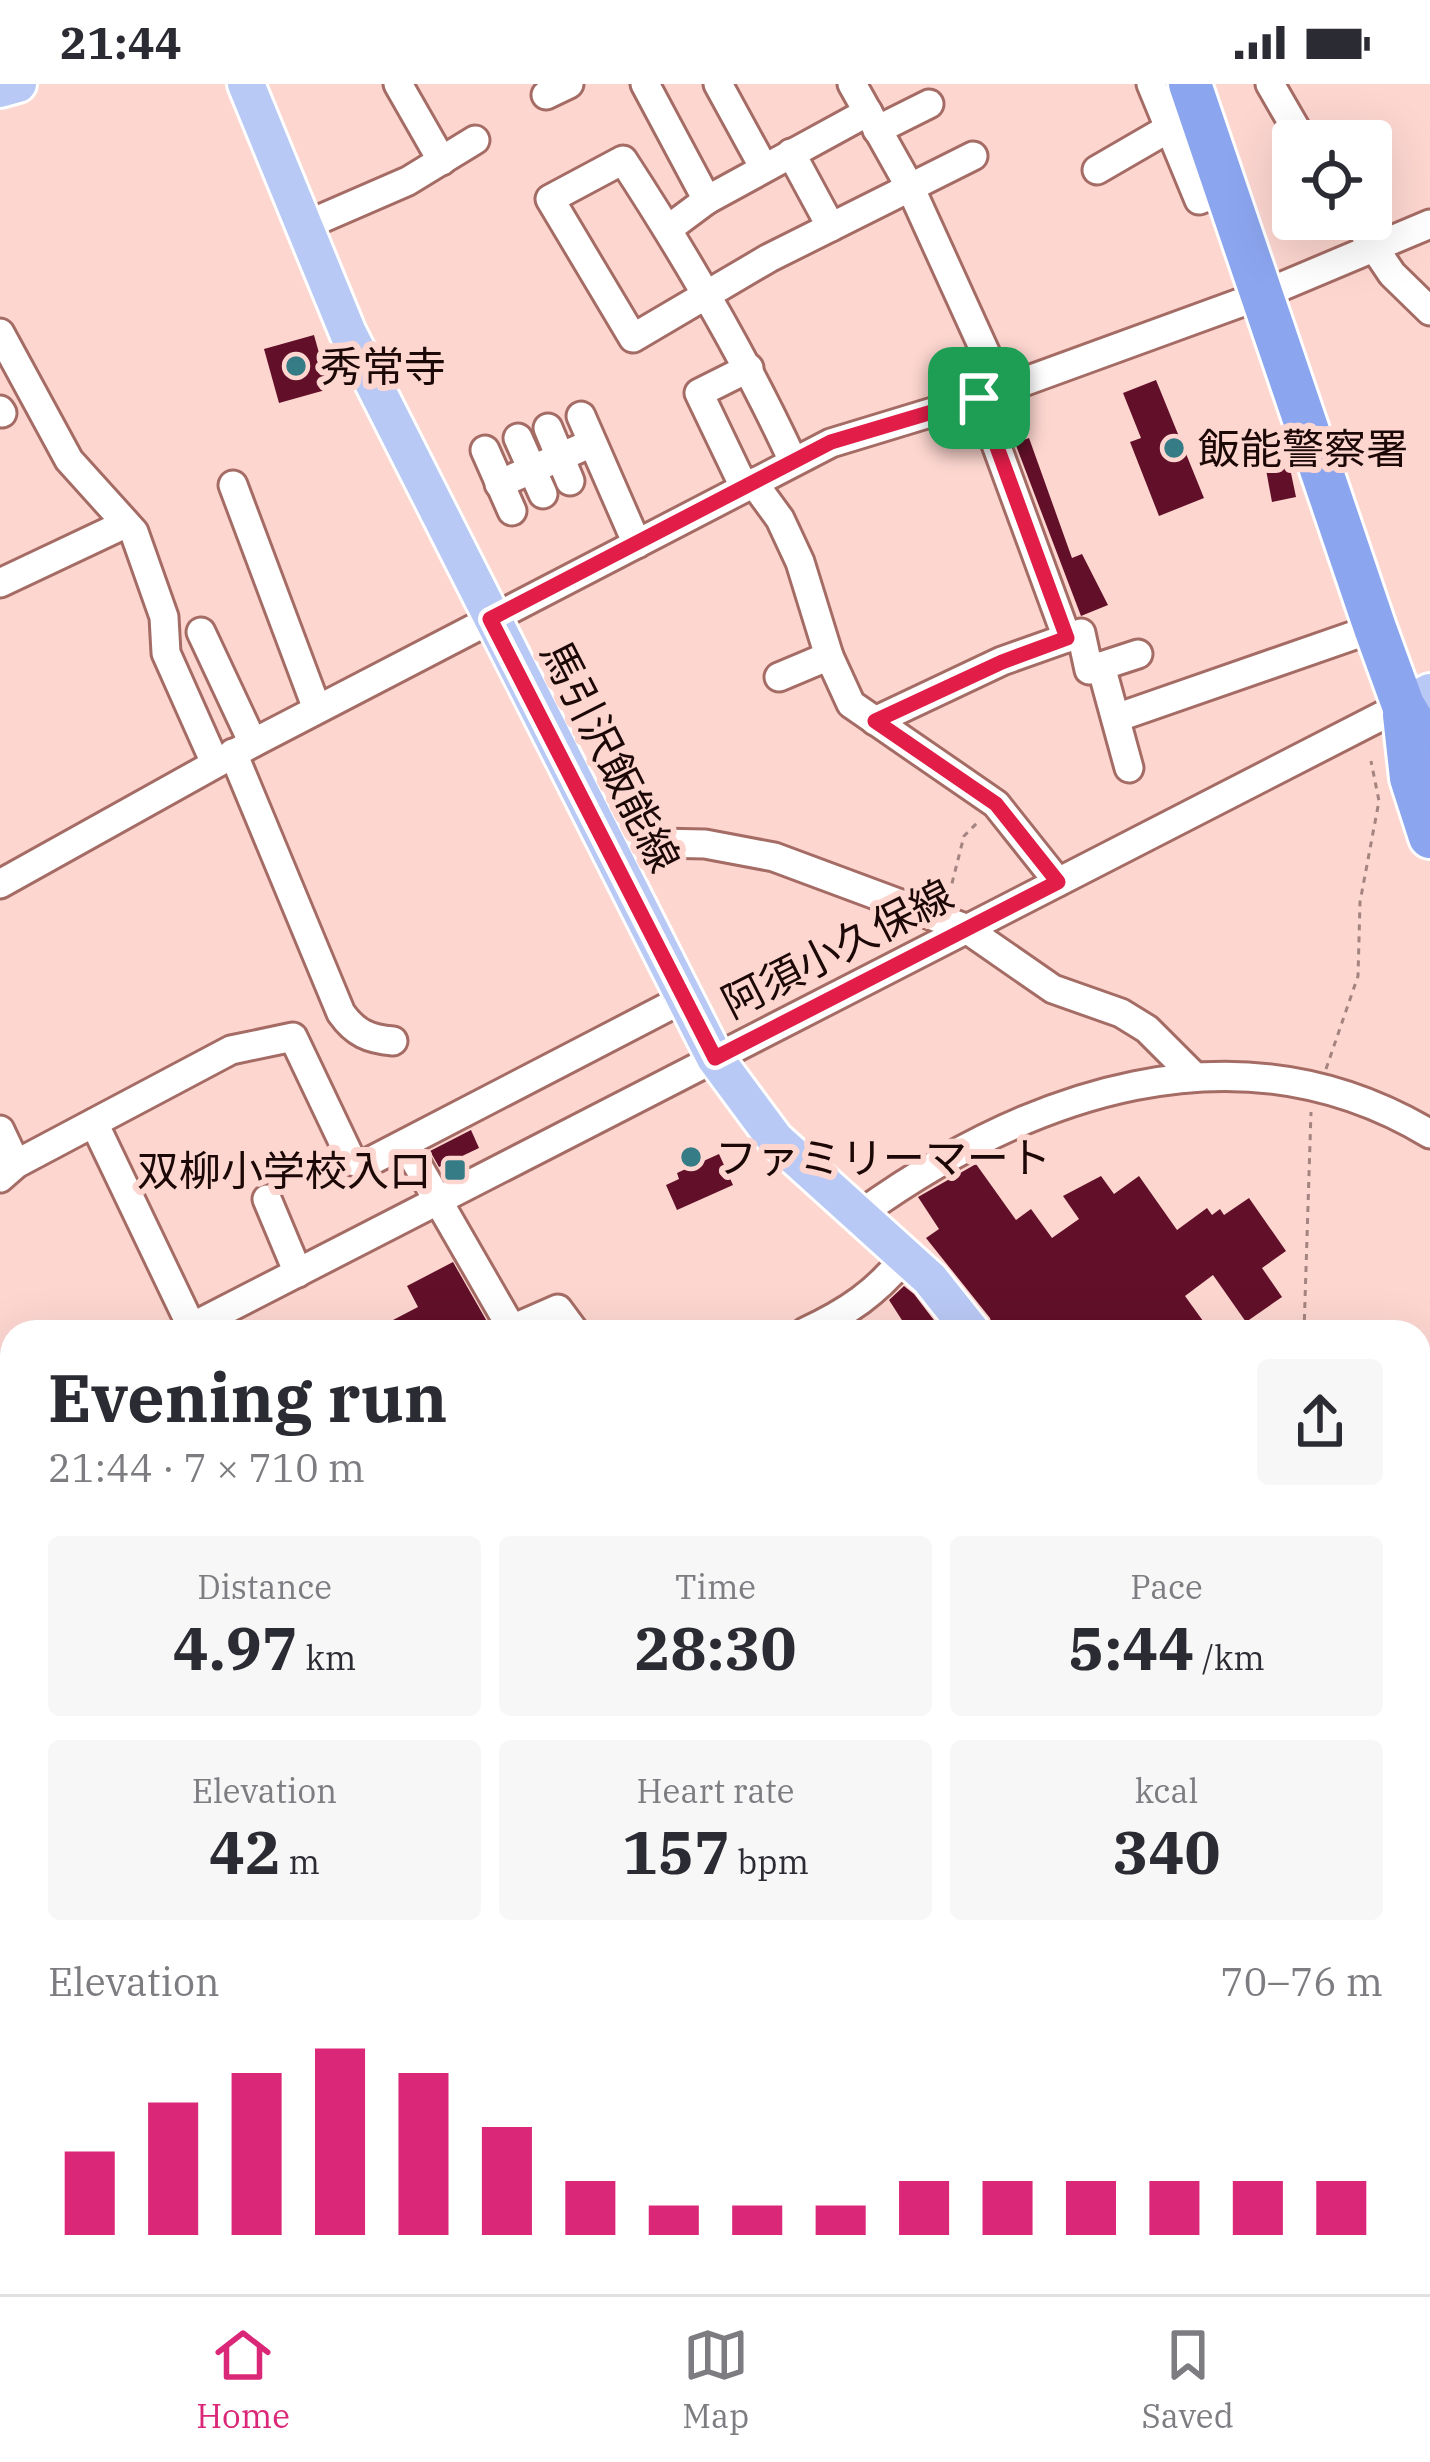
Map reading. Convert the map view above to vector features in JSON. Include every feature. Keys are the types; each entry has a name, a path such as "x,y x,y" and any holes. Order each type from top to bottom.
{"highway":[{"path":"1190,84 1375,628 1416,698 1430,750"},
{"path":"1416,698 1411,778 1430,837"}],"main road":[{"path":"0,89 18,84"},
{"name":"馬引沢飯能線","path":"246,84 341,318 715,1058 775,1139 906,1256 961,1320"}],"street":[{"path":"398,84 442,161"},
{"path":"645,84 707,200"},
{"path":"718,84 764,168"},
{"path":"1151,84 1166,130 1199,200 1223,191"},
{"path":"1270,84 1291,120"},
{"path":"668,229 867,101 929,104"},
{"path":"867,101 911,189 991,393 1067,638"},
{"path":"1097,170 1166,130"},
{"path":"302,227 442,161 475,140"},
{"path":"791,153 831,227"},
{"path":"793,461 709,296 623,160 550,199 633,338 709,296 831,227 973,156"},
{"path":"1,879 793,461 858,433 991,393 1259,296 1430,224"},
{"path":"1368,240 1430,311"},
{"path":"0,332 69,460 134,532 164,617 166,653 234,753"},
{"path":"749,368 699,393 749,484 781,518 829,656 851,704 996,804 1058,882"},
{"path":"548,428 565,469"},
{"path":"500,484 537,482 565,469 587,429 637,544"},
{"path":"518,438 537,482"},
{"path":"484,450 512,511"},
{"path":"233,485 317,709"},
{"path":"0,583 125,524"},
{"path":"1116,718 1375,628"},
{"path":"201,632 234,753 341,1013 352,1029 393,1041"},
{"path":"875,721 1002,662 1081,633 1089,670 1138,654"},
{"path":"779,676 829,656"},
{"path":"1101,666 1130,768"},
{"name":"阿須小久保線","path":"208,1320 715,1058 957,925 1058,882 1416,698"},
{"path":"614,861 658,843 705,844 774,857 957,925 1053,989 1134,1021 1192,1074"},
{"path":"0,1130 8,1171 231,1050 293,1037 352,1161 365,1164 683,999"},
{"path":"859,1215 931,1163 991,1134 1099,1094 1192,1074 1241,1076 1318,1091 1397,1114 1430,1134"},
{"path":"94,1123 184,1320"},
{"path":"406,1145 507,1320"},
{"path":"267,1199 298,1273"},
{"path":"831,1320 879,1289 906,1256"},
{"path":"533,1320 558,1309 566,1320"}],"path":[{"path":"1304,1320 1310,1115 1358,976 1360,902 1378,801 1371,761"},
{"path":"957,925 950,887 964,836 996,804"}],"building":[{"path":"314,335 329,389 279,403 264,349"},
{"path":"1156,380 1204,498 1159,516 1130,442 1141,438 1123,393"},
{"path":"1029,438 1072,558 1082,554 1108,605 1081,616 1015,443"},
{"path":"1287,454 1296,497 1272,502 1264,459"},
{"path":"471,1130 479,1148 439,1167 430,1151"},
{"path":"719,1154 733,1185 677,1210 666,1185 679,1179 677,1173"},
{"path":"976,1164 1016,1220 1031,1209 1052,1238 1079,1219 1063,1196 1101,1176 1114,1194 1139,1176 1177,1230 1207,1208 1212,1215 1220,1209 1224,1215 1249,1198 1286,1251 1262,1268 1282,1297 1245,1320 1213,1275 1185,1296 1202,1320 991,1320 926,1238 939,1229 918,1197"},
{"path":"453,1262 486,1320 393,1320 418,1307 407,1286"},
{"path":"904,1286 934,1320 902,1320 889,1300"}],"place":[{"name":"秀常寺","path":"296,366"},
{"name":"飯能警察署","path":"1174,448"},
{"name":"ファミリーマート","path":"691,1157"},
{"name":"双柳小学校入口","path":"455,1170"}],"route":[{"path":"979,398 1067,638 1002,662 875,721 996,804 1058,882 715,1058 490,619 831,442 979,398"}]}
